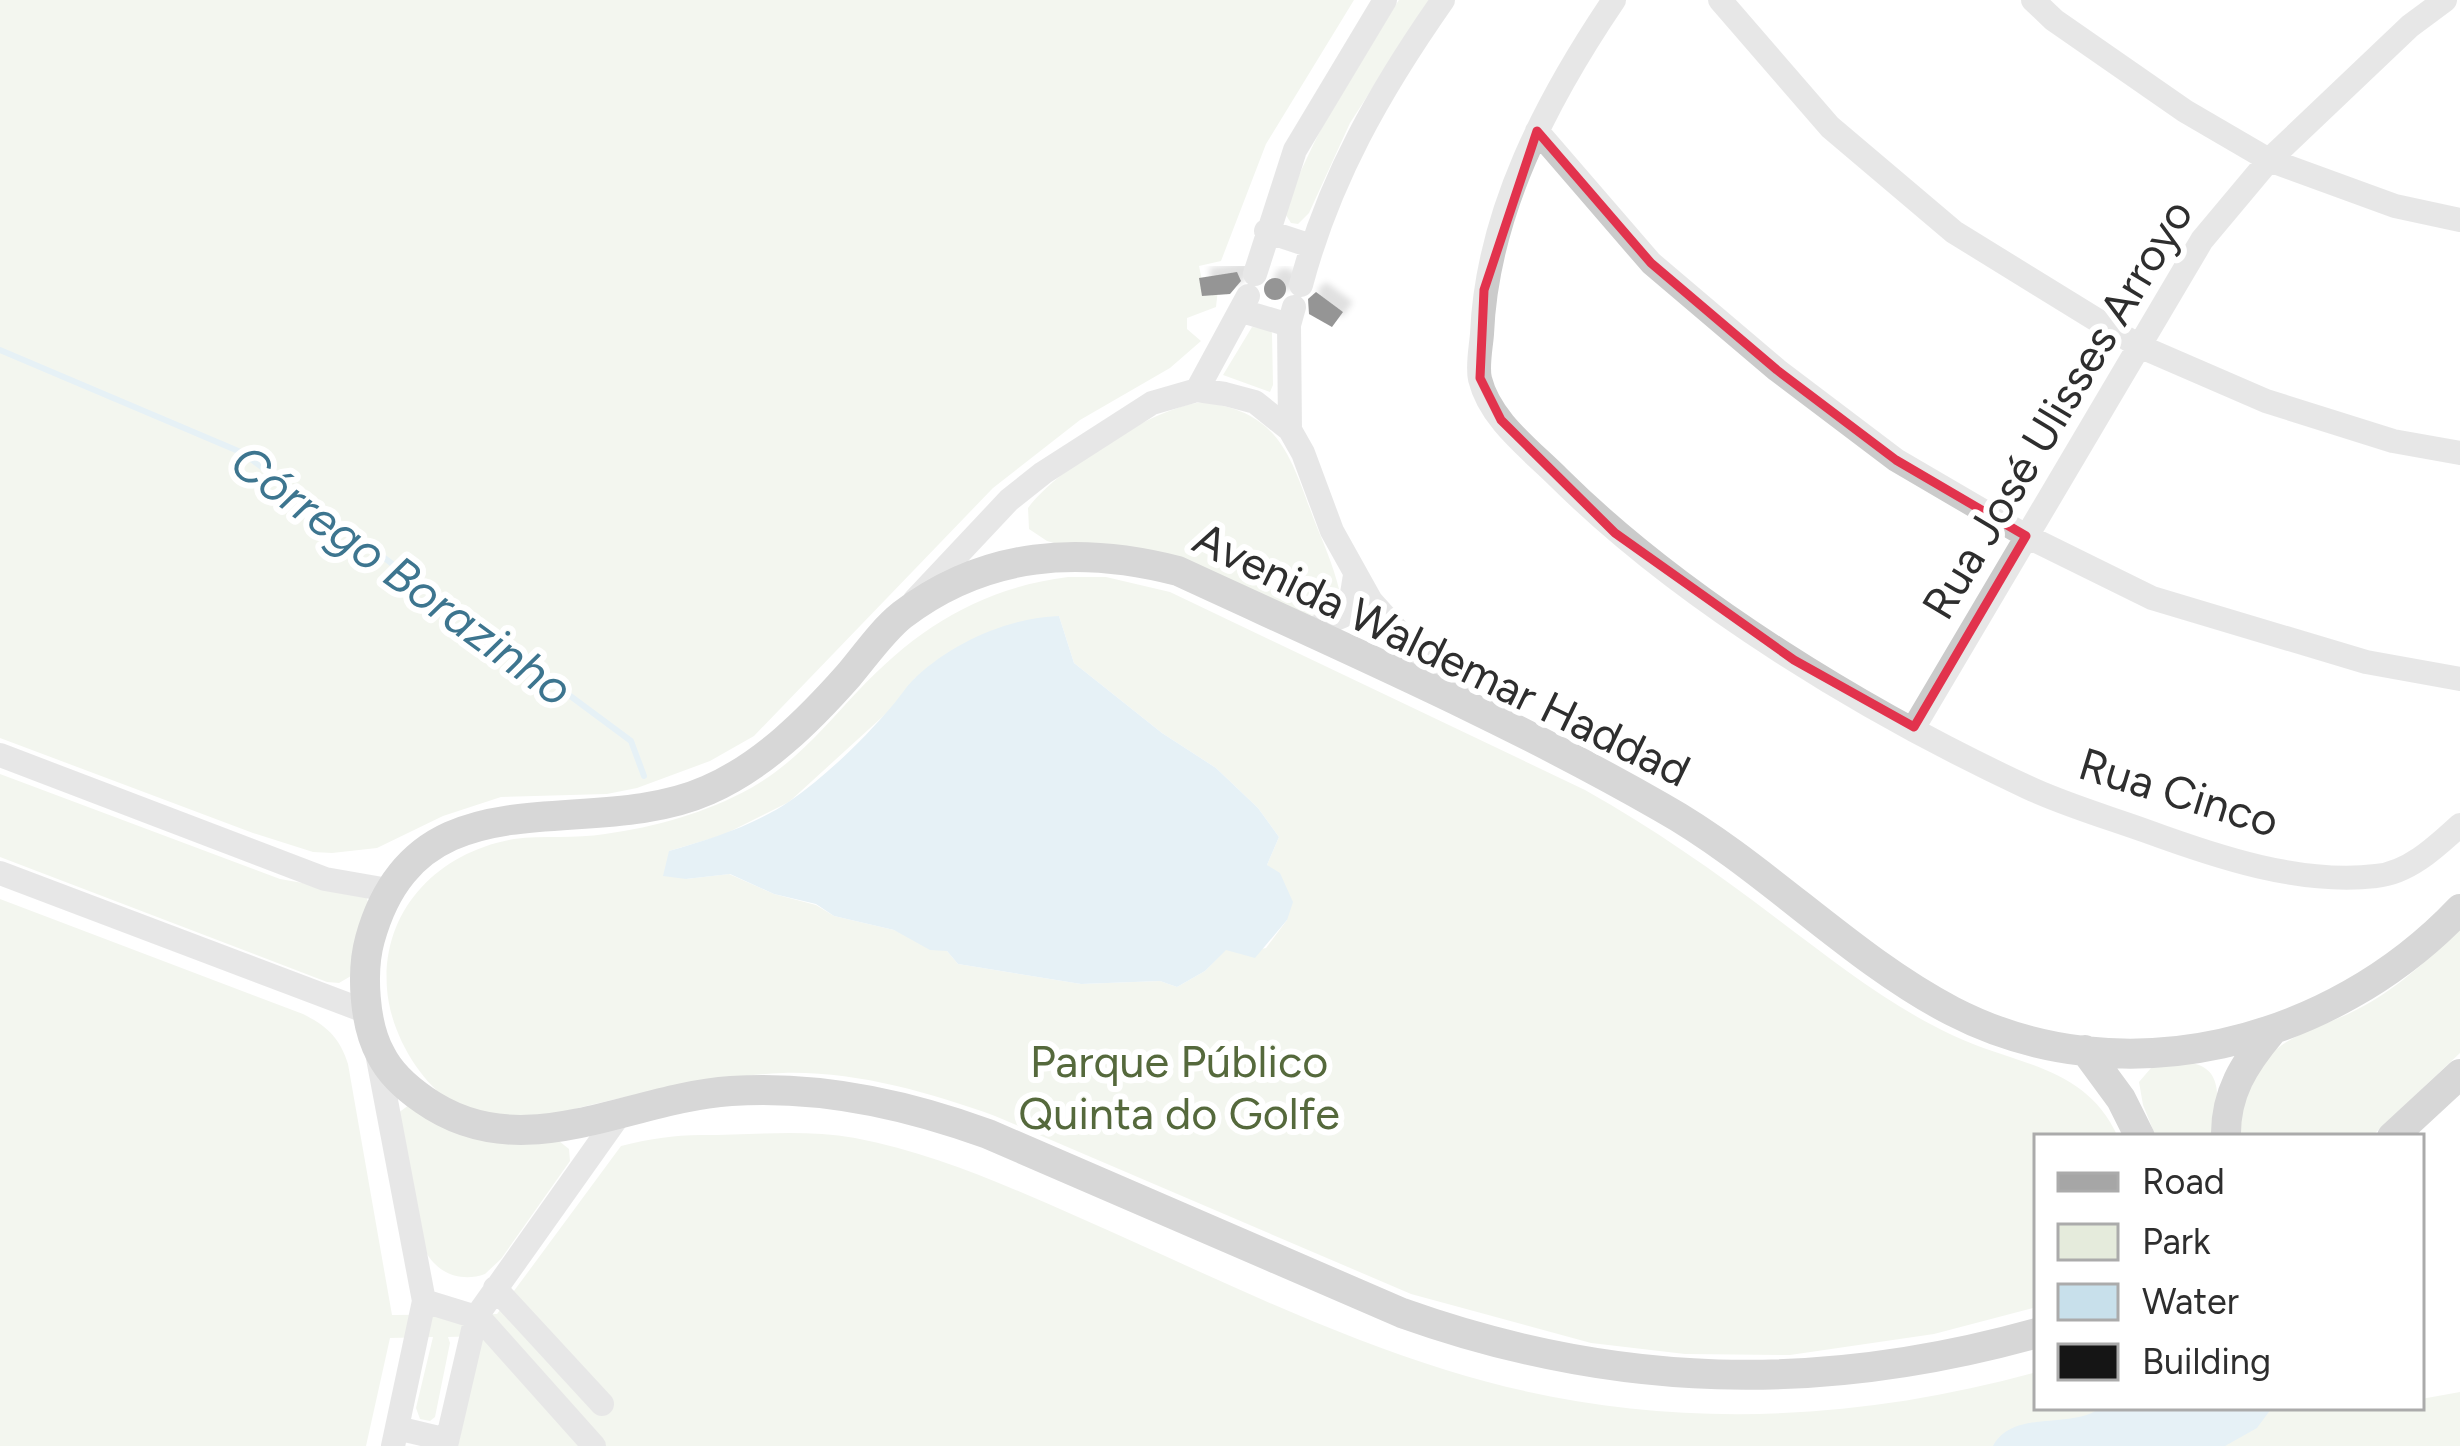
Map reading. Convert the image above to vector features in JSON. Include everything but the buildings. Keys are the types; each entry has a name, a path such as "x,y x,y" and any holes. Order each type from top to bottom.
{"main road":[{"name":"Avenida Waldemar Haddad","path":"2034,1334 1924,1360 1792,1377 1700,1376 1589,1364 1472,1338 1402,1313 988,1134 918,1111 849,1097 731,1091 677,1097 561,1129 492,1130 438,1109 409,1089 381,1056 371,1023 368,948 388,890 449,836 482,823 654,808 710,790 799,727 901,616 984,572 1029,558 1067,554 1142,561 1178,571 1523,734 1664,808 1953,1012 2034,1040 2085,1050 2179,1052 2224,1046 2271,1032 2360,993 2460,909"},
{"path":"2226,1134 2233,1088 2246,1062 2271,1032"},
{"path":"2085,1050 2121,1099 2138,1134"},
{"path":"2395,1134 2460,1074"}],"street":[{"path":"1197,390 1248,293 1295,150 1385,0"},
{"path":"1443,0 1340,168 1311,246 1295,305 1290,430 1371,601 1443,681 1523,734"},
{"name":"Rua Cinco","path":"1613,0 1537,130 1507,202 1484,290 1480,378 1501,420 1615,533 1794,660 1914,727 2029,788 2212,855 2330,878 2382,876 2430,853 2460,825"},
{"path":"1720,0 1830,127 1954,232 2139,346 2266,401 2393,441 2460,453"},
{"path":"2033,0 2054,20 2185,111 2269,160 2395,206 2460,220"},
{"path":"2408,0 2410,26"},
{"name":"Rua José Ulisses Arroyo","path":"1914,727 2202,240 2269,160 2410,26 2445,0"},
{"path":"1537,130 1651,263 1777,370 1896,460 2026,536 2152,598 2366,662 2460,679"},
{"path":"1266,231 1311,246"},
{"path":"1248,293 1295,305"},
{"path":"901,616 1009,500 1043,472 1152,404 1197,390 1255,402 1290,430"},
{"path":"1307,631 1343,616 1355,575"},
{"path":"0,755 325,879 388,890"},
{"path":"0,873 371,1023 424,1301 395,1437 447,1443 476,1317 622,1112"},
{"path":"495,1288 602,1404"},
{"path":"424,1301 476,1317 594,1446"}],"highlighted area":[{"path":"1537,131 1651,263 1777,370 1896,460 2026,536 1914,727 1794,660 1615,533 1501,420 1480,378 1484,290"}],"green space":[{"path":"0,0 1354,0 1266,144 1221,261 1199,266 1204,290 1218,289 1216,307 1187,318 1187,329 1201,341 1170,368 1080,420 993,488 754,736 710,761 637,788 607,794 501,797 443,816 377,848 332,853 313,852 253,833 0,738"},
{"path":"1399,0 1429,0 1350,123 1309,213 1298,224 1291,223 1284,212 1321,129"},
{"path":"1252,327 1272,333 1270,392 1223,375"},
{"path":"1203,402 1248,415 1277,439 1287,455 1339,589 1325,611 1309,616 1047,541 1029,529 1028,508 1084,458 1159,415"},
{"name":"Parque Público Quinta do Golfe","path":"1068,577 1106,577 1170,592 1585,790 1683,851 1905,1010 1952,1035 2068,1081 2104,1113 2116,1134 2034,1134 2034,1308 1934,1334 1790,1355 1685,1354 1591,1343 1411,1294 995,1116 891,1085 810,1073 761,1074 516,1118 487,1115 453,1103 417,1068 389,1005 388,960 405,910 439,871 486,846 643,827 734,797 795,756 903,648 952,614 1007,591","holes":["1059,616 1074,663 1162,733 1216,768 1258,808 1279,837 1267,865 1287,920 1266,948 1241,953 1226,949 1205,971 1177,987 1160,981 1081,984 958,964 947,951 894,930 834,916 729,874 686,879 669,851 723,835 789,802 891,709 915,678"]},
{"path":"0,774 280,879 365,894 369,904 351,976 339,983 327,982 0,857"},
{"path":"0,899 303,1014 332,1034 348,1064 392,1315 497,1314 621,1146 681,1136 817,1134 884,1144 969,1171 1260,1299 1446,1370 1593,1404 1667,1412 1815,1411 1890,1403 2034,1373 2034,1410 2424,1410 2424,1398 2460,1392 2460,1446 458,1446 482,1336 448,1337 435,1417 430,1421 420,1419 416,1408 433,1337 390,1338 366,1446 0,1446"},
{"path":"2460,930 2460,1053 2374,1134 2240,1134 2252,1083 2271,1054 2384,994"},
{"path":"2191,1063 2210,1073 2217,1092 2213,1134 2155,1134 2139,1082 2151,1068"},
{"path":"409,1105 559,1141 569,1149 570,1161 501,1259 485,1274 453,1275 427,1254 398,1113"}],"water":[{"path":"1059,616 1074,663 1162,733 1216,768 1258,808 1279,837 1267,865 1280,873 1293,902 1287,920 1255,958 1226,950 1205,971 1177,987 1160,981 1081,984 958,964 947,951 930,950 894,930 834,916 816,904 774,894 730,874 686,879 663,876 669,851 747,825 804,791 857,744 916,677 947,653 1001,627"},
{"path":"2096,1410 2270,1410 2257,1428 2225,1446 1993,1446 2014,1427"}],"waterway":[{"name":"Córrego Borazinho","path":"0,350 243,453 631,741 644,776"}]}
